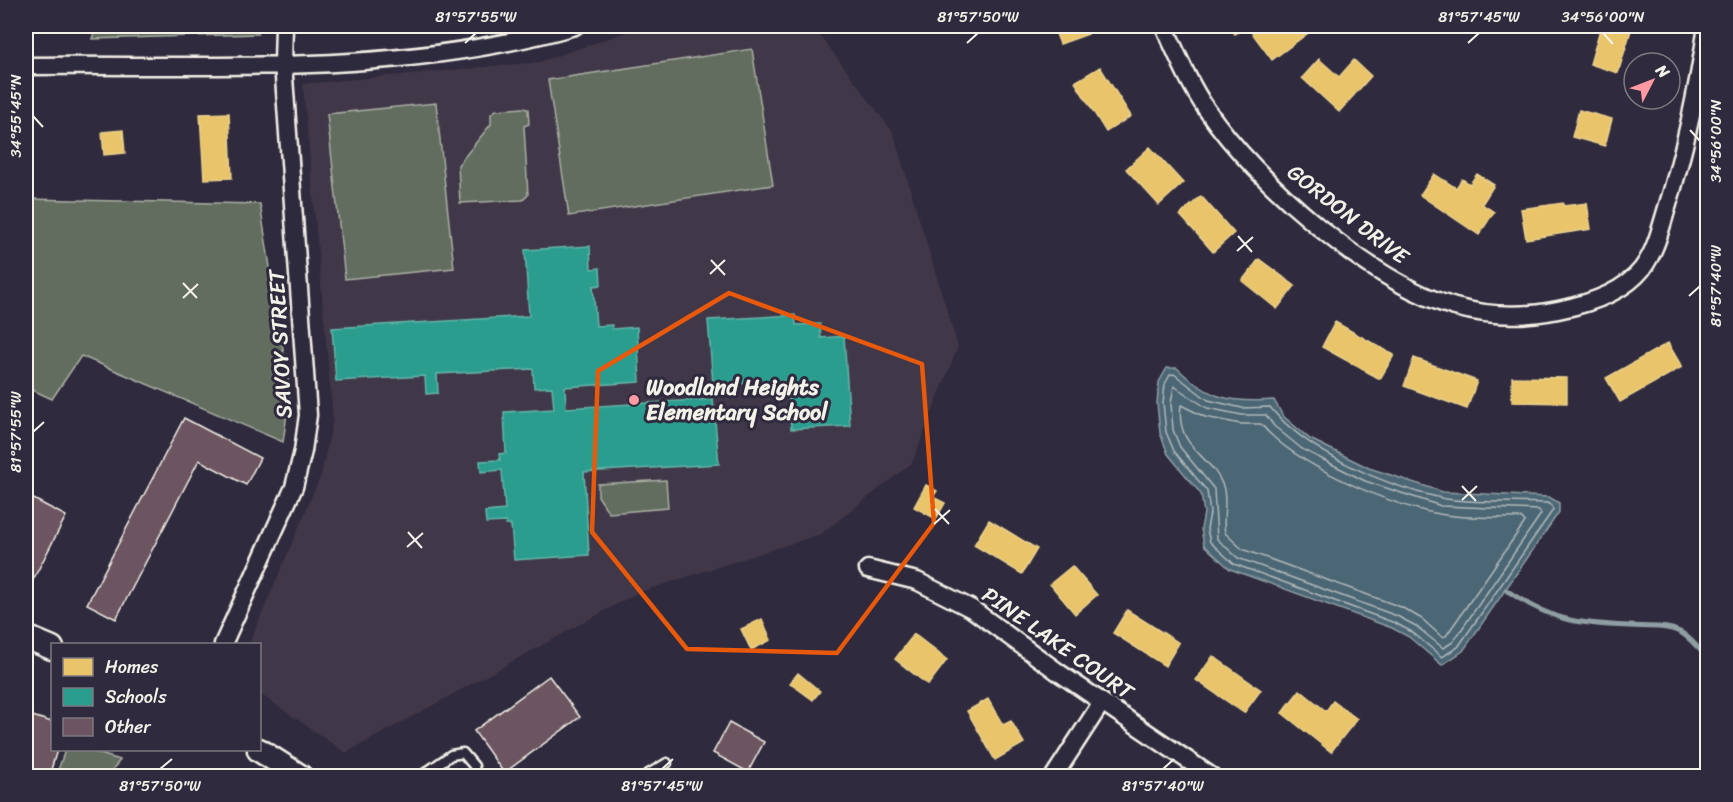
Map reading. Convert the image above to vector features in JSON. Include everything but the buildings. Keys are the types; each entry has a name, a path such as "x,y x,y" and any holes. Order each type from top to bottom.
{"main road":[{"path":"26,637 51,648"},
{"path":"260,751 300,777"}],"street":[{"name":"SAVOY STREET","path":"224,643 294,488 303,452 308,415 284,63 284,26"},
{"path":"26,66 351,63 416,58 481,48 575,26"},
{"name":"GORDON DRIVE","path":"1164,26 1190,82 1223,132 1277,189 1315,222 1395,280 1424,296 1479,312 1523,315 1571,307 1602,297 1629,282 1649,259 1673,189 1688,132 1707,26"},
{"name":"PINE LAKE COURT","path":"868,569 917,581 972,609 1211,777"},
{"path":"1054,777 1102,702"}],"lane":[{"path":"422,777 451,755 463,753 474,766 476,777"},
{"path":"645,777 667,763"}],"highlighted area":[{"path":"729,293 922,364 934,523 837,653 687,649 592,532 598,371"}],"shaded area":[{"name":"Woodland Heights Elementary School","path":"644,26 813,26 893,132 958,347 912,463 821,534 637,593 346,753 261,695 261,643 249,643 321,475 333,419 303,84 539,62"}],"green space":[{"path":"96,26 258,26 258,34 92,39"},
{"path":"752,49 773,185 569,216 548,80"},
{"path":"436,103 454,268 345,279 327,114"},
{"path":"528,109 529,124 524,126 528,195 523,200 460,203 458,165 491,124 491,114 496,110"},
{"path":"26,199 260,204 290,393 283,442 81,356 52,399 26,387"},
{"path":"666,480 668,508 609,513 598,496 598,484"},
{"path":"65,751 90,751 120,760 108,776 56,776"}],"water":[{"path":"1167,368 1177,368 1199,386 1221,397 1245,401 1274,400 1283,416 1310,439 1369,468 1443,492 1549,497 1559,503 1559,512 1463,651 1442,665 1409,637 1392,628 1230,569 1204,545 1201,529 1204,513 1201,494 1168,454 1160,433 1157,403 1159,382"}],"waterway":[{"path":"1506,590 1536,608 1578,622 1668,628 1687,637 1708,657"}],"place":[{"name":"Woodland Heights Elementary School","path":"634,400"}]}
